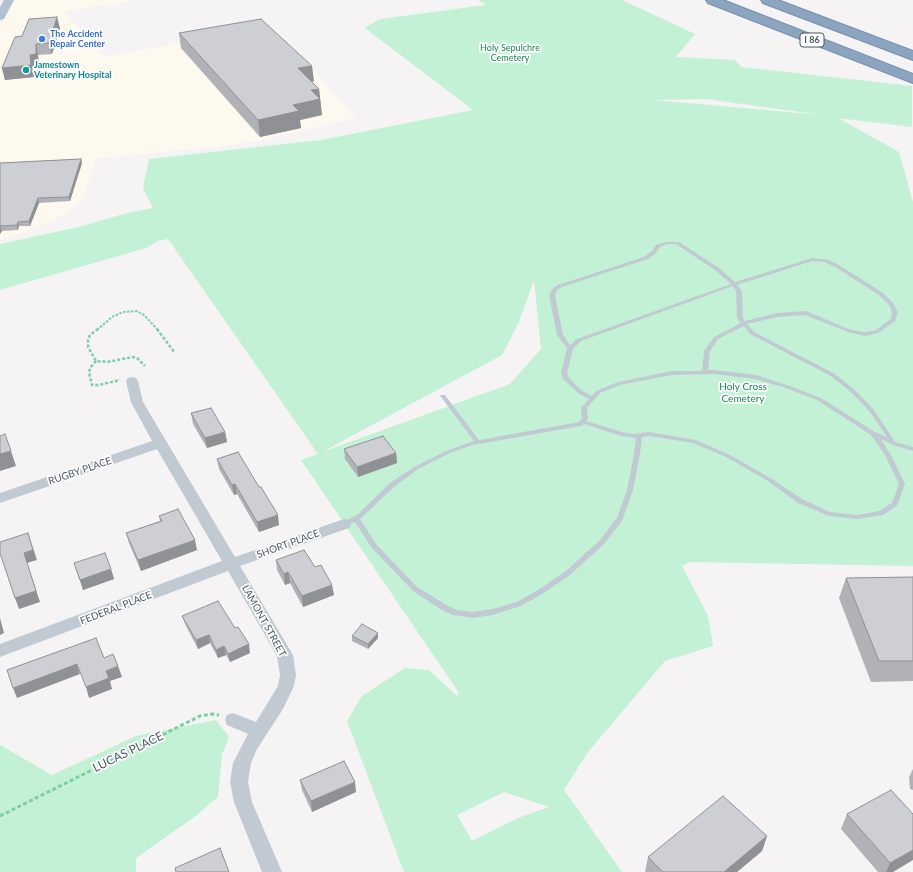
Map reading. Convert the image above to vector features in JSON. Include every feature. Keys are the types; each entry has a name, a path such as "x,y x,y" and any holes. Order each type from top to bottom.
{"highway":[{"name":"I 86","path":"712,0 913,79"},
{"name":"I 86","path":"767,0 913,56"}],"main road":[{"path":"0,17 9,0"}],"street":[{"name":"LAMONT STREET","path":"129,380 137,402 160,443 285,655 288,675 286,686 242,763 239,782 243,802 272,872"},
{"name":"RUGBY PLACE","path":"0,498 160,443"},
{"name":"SHORT PLACE","path":"231,564 350,521"},
{"name":"FEDERAL PLACE","path":"0,651 231,564"},
{"path":"232,720 259,731"}],"lane":[{"path":"570,348 564,343 560,335 552,295 555,289 560,286 646,258 654,252 658,246 672,242 682,245 717,269 734,284 739,291 739,310 744,324 758,337 804,359 842,382 872,411 893,443"},
{"path":"592,398 580,392 566,379 564,373 570,348 579,340 734,284 812,259 826,261 837,266 881,294 895,312 893,320 876,332 865,334 850,331 806,312 777,315 744,324 716,338 707,351 706,372"},
{"path":"639,435 636,462 625,505 620,519 602,542 568,573 540,592 519,604 493,612 473,615 456,613 445,608 415,589 350,521 392,485 416,468 448,452 478,442 581,424 585,418 584,408 598,392 618,384 672,373 714,372 756,377 788,386 819,399 873,433 893,443 913,449"},
{"path":"443,396 478,442"},
{"path":"582,422 621,434 649,434 694,441 728,456 752,469 800,501 829,514 857,517 881,513 894,504 902,484 888,455 873,433"}],"path":[{"path":"96,361 88,347 90,335 107,319 119,313 131,311 137,311 144,315 159,331 175,353"},
{"path":"96,361 101,362 133,357 137,358 145,366"},
{"path":"96,361 90,368 89,373 92,385 129,380"},
{"name":"LUCAS PLACE","path":"0,816 200,716 212,714 232,720"}],"shaded area":[{"path":"15,0 139,0 64,11 104,57 273,26 356,118 250,143 96,159 83,199 74,207 64,215 36,228 0,240 0,26"}],"green space":[{"path":"479,0 622,0 695,34 676,57 735,60 741,67 912,86 912,127 838,118 899,152 913,202 913,566 690,562 682,566 708,616 713,646 665,661 588,752 564,790 622,872 404,872 347,721 362,696 405,668 429,670 457,696 459,693 301,460 318,454 168,239 158,241 146,248 0,290 0,244 83,226 123,214 153,208 143,188 149,159 321,140 473,110 365,28 380,19 486,5","holes":["706,99 822,115 653,100","534,280 541,349 510,384 322,452 502,355 518,324","504,792 549,807 518,818 472,841 457,815"]},
{"path":"216,720 229,737 222,754 218,797 193,818 136,858 136,872 0,872 0,745 52,775 136,736"}],"building":[{"path":"57,17 49,43 36,44 36,54 30,55 31,65 2,68 15,37 22,36 29,19"},
{"path":"261,19 312,66 298,68 319,89 311,90 320,99 293,105 299,111 258,120 179,33"},
{"path":"81,159 69,197 38,198 29,221 18,222 17,225 0,226 0,163"},
{"path":"211,408 225,432 205,438 191,413"},
{"path":"5,434 11,451 0,454 0,436"},
{"path":"383,436 396,453 357,467 344,449"},
{"path":"238,452 278,515 257,522 235,484 232,485 217,459"},
{"path":"178,509 195,540 138,560 126,533 162,521 159,516"},
{"path":"28,533 33,550 24,553 36,591 15,598 0,553 0,542"},
{"path":"304,550 315,567 321,565 332,585 302,596 288,572 284,574 276,560"},
{"path":"105,553 111,569 80,580 74,563"},
{"path":"913,577 913,661 879,661 846,578"},
{"path":"218,601 235,628 238,627 249,644 228,654 224,646 216,650 209,635 196,640 182,616"},
{"path":"362,624 378,633 368,644 352,636"},
{"path":"96,638 104,658 113,654 118,666 106,671 109,678 86,687 77,664 13,688 7,670"},
{"path":"344,761 355,782 311,801 300,780"},
{"path":"891,790 913,814 913,850 890,863 847,814"},
{"path":"723,796 767,836 724,872 663,872 648,857"},
{"path":"220,848 229,872 176,872 175,868"}],"place":[{"name":"The Accident Repair Center","path":"42,39"},
{"name":"Jamestown Veterinary Hospital","path":"26,70"}],"park label":[{"name":"Holy Sepulchre Cemetery","path":"510,54"},
{"name":"Holy Cross Cemetery","path":"743,392"}]}
